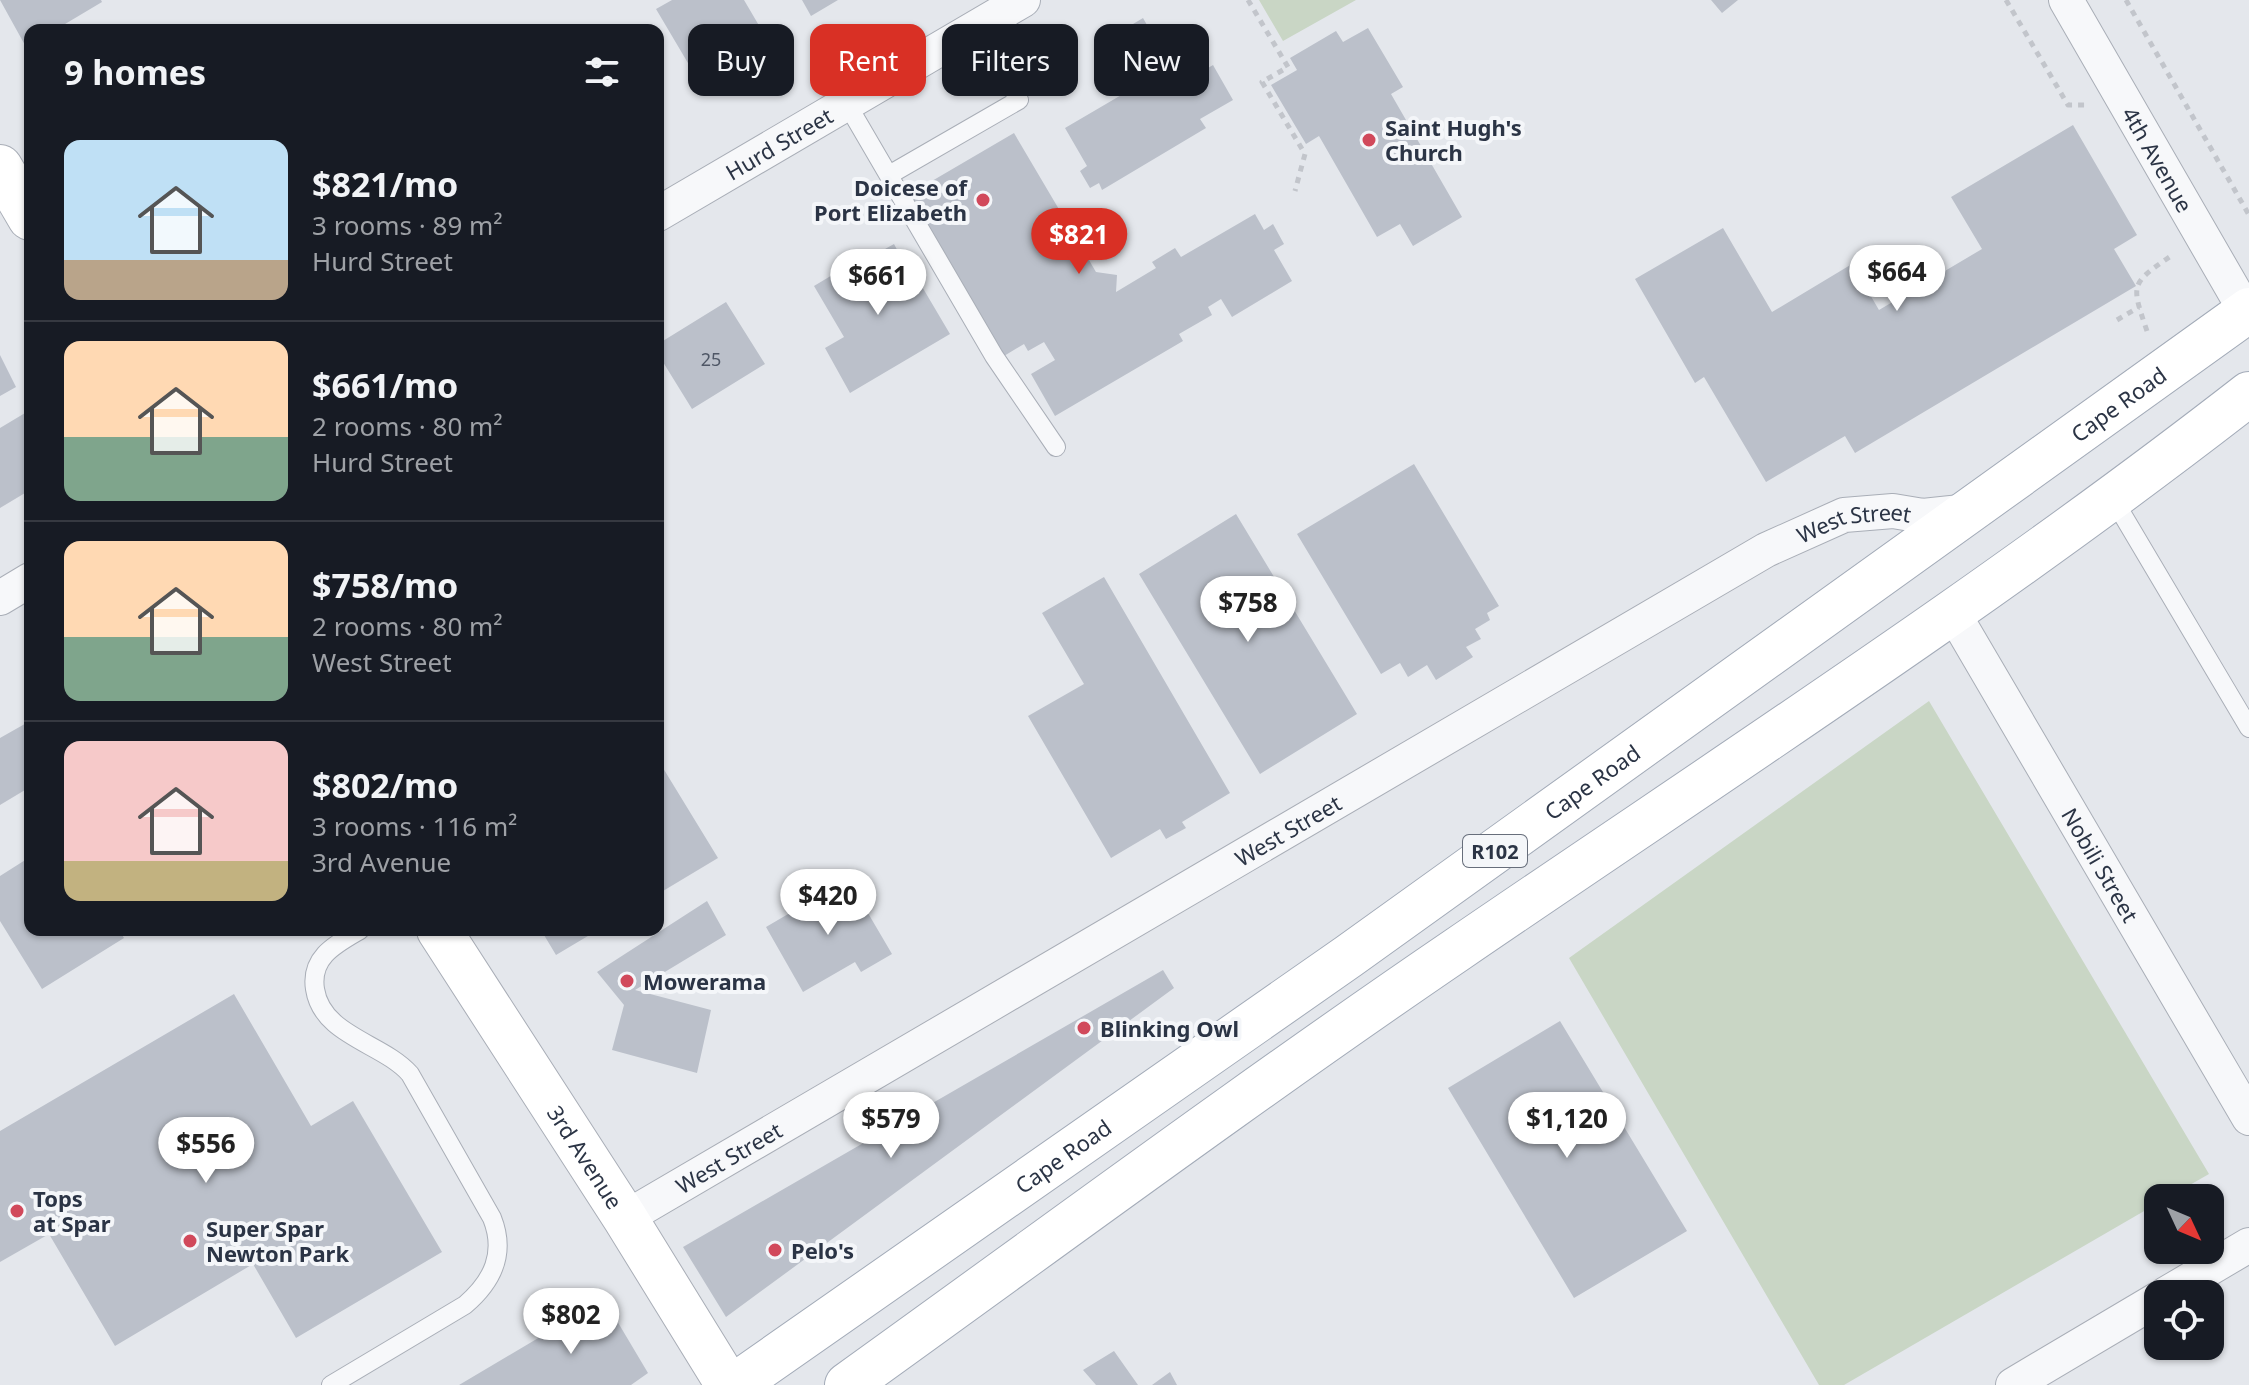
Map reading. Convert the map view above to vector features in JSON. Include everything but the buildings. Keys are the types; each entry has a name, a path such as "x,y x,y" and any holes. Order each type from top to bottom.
{"main road":[{"path":"0,167 24,208"},
{"name":"Cape Road","path":"735,1385 1362,946 2248,313"},
{"name":"R102","path":"847,1385 1395,992 1952,611 2249,394"},
{"name":"3rd Avenue","path":"443,936 625,1218 728,1385"}],"street":[{"name":"Hurd Street","path":"982,24 1023,0"},
{"name":"4th Avenue","path":"2066,0 2248,313"},
{"name":"Hurd Street","path":"664,211 942,48"},
{"name":"West Street","path":"625,1218 1766,550 1838,516 1893,511 1923,516 1970,511"},
{"path":"0,598 24,584"},
{"name":"Nobili Street","path":"1952,611 2249,1118"},
{"path":"2190,1280 2249,1245"},
{"path":"2013,1385 2144,1307"}],"lane":[{"path":"889,175 1019,100 1017,96"},
{"path":"847,104 994,356 1056,447"},
{"path":"2112,497 2249,728"},
{"path":"331,1385 465,1305 482,1291 498,1259 499,1243 492,1218 410,1074 393,1059 340,1027 321,1008 314,984 316,970 321,958 332,947 350,936"}],"path":[{"path":"1248,0 1288,67 1262,82 1305,154 1295,191"},
{"path":"2006,0 2068,105 2088,105"},
{"path":"2126,0 2249,215"},
{"path":"2170,367 2149,335 2135,296 2141,277 2177,252"},
{"path":"2117,320 2139,307"}],"green space":[{"path":"1259,0 1356,0 1283,41"},
{"path":"1929,701 2209,1174 2192,1184 2144,1184 2144,1211 1844,1385 1819,1385 1569,958"}],"place":[{"name":"Saint Hugh's Church","path":"1369,140"},
{"name":"Doicese of Port Elizabeth","path":"983,200"},
{"name":"Mowerama","path":"627,981"},
{"name":"Blinking Owl","path":"1084,1028"},
{"name":"Tops at Spar","path":"17,1211"},
{"name":"Super Spar Newton Park","path":"190,1241"},
{"name":"Pelo's","path":"775,1250"}]}
